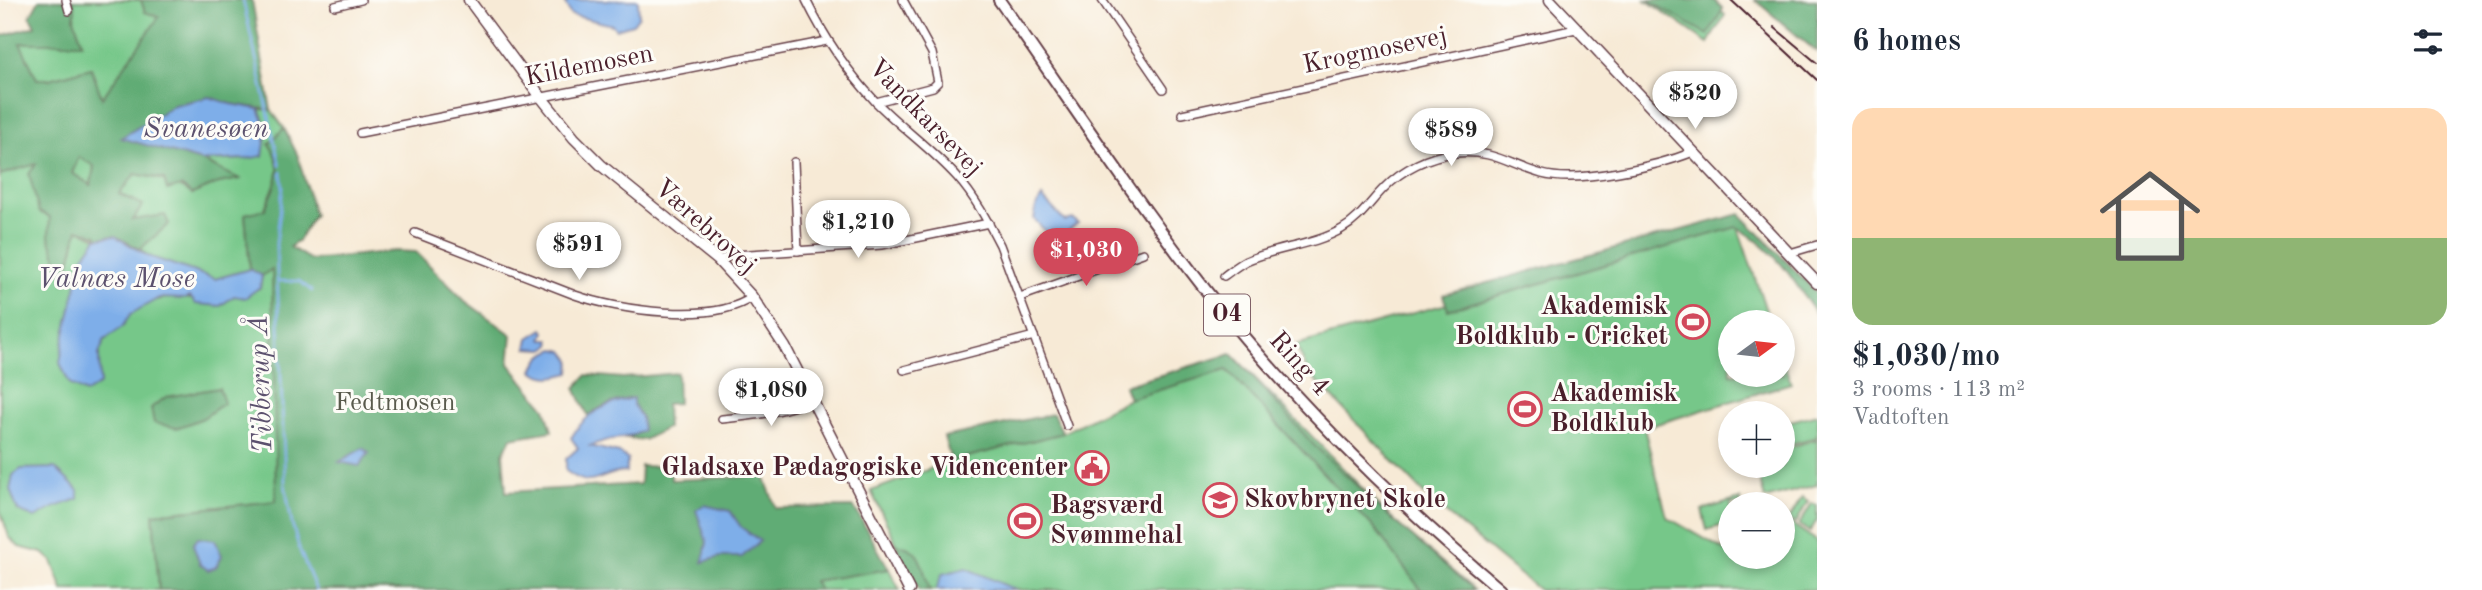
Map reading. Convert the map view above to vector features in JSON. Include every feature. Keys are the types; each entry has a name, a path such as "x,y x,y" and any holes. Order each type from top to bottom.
{"main road":[{"name":"Ring 4","path":"999,0 1166,236 1253,348 1310,412 1384,487 1501,590"}],"street":[{"path":"66,0 69,11"},
{"path":"335,6 361,0"},
{"name":"Værebrovej","path":"469,0 574,138 602,166 718,260 752,298 785,347 909,590"},
{"name":"Vandkarsevej","path":"806,0 827,41 876,102 957,177 989,223 1067,425"},
{"path":"876,102 933,87 938,82 932,53 903,0"},
{"path":"1102,0 1163,89"},
{"path":"1549,0 1817,283"},
{"name":"Krogmosevej","path":"1182,114 1576,29"},
{"name":"Kildemosen","path":"360,133 827,41"},
{"path":"1224,276 1245,261 1322,239 1343,229 1362,214 1391,181 1432,158 1454,153 1478,153 1504,158 1540,174 1561,178 1589,177 1676,159 1693,152"},
{"path":"794,162 798,251"},
{"path":"718,260 734,255 882,245 989,223"},
{"path":"415,233 575,295 622,308 669,312 724,309 740,306 752,298"},
{"path":"1790,254 1817,245"},
{"path":"1020,298 1143,253"},
{"path":"904,370 1034,336"},
{"path":"722,419 786,411 812,400"}],"green space":[{"path":"39,0 73,0 74,19 82,43 20,43 37,79 50,79 91,68 102,98 159,17 145,12 141,0 252,0 271,110 231,104 209,97 174,105 122,138 202,161 240,179 219,183 192,194 181,186 167,190 164,179 135,174 119,194 143,205 133,220 165,215 169,224 140,249 115,236 97,238 97,235 78,229 65,282 49,237 50,217 39,212 29,174 36,164 0,175 0,36 35,26 30,16","holes":["79,157 94,166 91,185 72,173"]},
{"path":"73,0 141,0 145,12 160,16 102,99 91,68 50,79 37,79 19,43 82,42 74,19"},
{"path":"1646,0 1708,0 1725,15 1708,43"},
{"path":"1648,0 1714,0 1723,9 1708,35"},
{"path":"1755,0 1817,0 1817,52"},
{"path":"259,109 271,110 284,128 269,144 278,169 275,185 264,210 245,214 250,269 215,279 148,256 140,249 168,223 164,216 132,220 119,195 135,174 172,183 192,194 219,183 239,179 202,161 246,159 267,129"},
{"name":"Fedtmosen","path":"284,128 298,156 314,215 298,241 290,247 311,260 396,251 416,252 465,301 512,335 509,364 545,408 552,431 511,438 503,454 506,492 640,484 641,466 671,467 671,480 764,476 776,508 854,507 889,569 814,581 820,590 159,590 153,514 276,501 272,269 262,276 250,269 245,214 265,209 278,177 277,161 269,144"},
{"path":"79,157 94,166 91,185 72,173"},
{"path":"37,163 50,216 49,237 66,280 78,229 97,238 83,259 100,384 101,347 130,315 142,306 163,299 186,298 220,306 234,296 260,288 262,276 272,268 277,501 153,514 159,590 63,590 52,561 43,553 19,547 9,537 0,510 0,175"},
{"path":"1740,214 1817,293 1817,316 1792,277 1774,256 1737,227 1448,310 1443,295"},
{"name":"Akademisk Boldklub","path":"1737,225 1766,310 1718,310 1718,387 1778,387 1732,401 1718,401 1718,405 1644,428 1667,517 1718,546 1718,569 1795,569 1795,526 1817,541 1817,590 1539,590 1431,501 1308,372 1296,345"},
{"path":"1232,354 1394,521 1474,590 919,590 871,491 951,461 1063,433 1129,399 1124,386"},
{"path":"1232,354 1313,444 1394,521 1474,590 1421,590 1376,530 1227,370 1129,399 1124,386"},
{"path":"677,373 678,403 666,404 667,428 644,440 627,438 643,431 641,417 633,404 633,398 609,404 588,416 575,388 587,375 623,378"},
{"path":"219,388 224,403 203,418 177,428 154,423 151,408 166,397"},
{"path":"1053,414 1063,433 951,461 944,437"},
{"path":"1817,414 1817,437 1795,443 1795,420"},
{"path":"1817,439 1817,485 1791,492 1763,492 1759,478 1795,478 1795,445"},
{"path":"1802,497 1808,501 1796,523 1795,509"},
{"path":"1812,503 1817,506 1817,520 1810,532 1799,525"},
{"path":"1718,505 1718,527 1707,530 1702,510"},
{"path":"895,544 916,554 923,566 930,590 919,590"},
{"path":"889,569 900,590 820,590 813,581"}],"water":[{"path":"570,0 638,0 639,16 633,24 616,29 612,25 571,15 565,4"},
{"name":"Svanesøen","path":"209,97 259,109 267,129 263,156 202,161 121,138 174,105"},
{"path":"1042,197 1065,221 1073,219 1078,223 1066,233 1046,232 1034,219 1036,207"},
{"name":"Valnæs Mose","path":"115,236 148,256 215,279 250,269 262,276 260,287 245,298 234,296 220,306 196,304 190,297 159,298 131,314 122,327 105,339 99,354 100,384 86,393 70,385 60,363 64,338 83,258 97,238"},
{"path":"543,329 545,332 542,339 550,339 551,345 544,349 527,348 529,338"},
{"path":"555,349 564,351 571,360 570,373 547,377 533,371 541,357"},
{"path":"633,398 633,404 641,417 643,431 590,446 619,453 628,459 626,472 591,481 566,471 566,459 578,448 571,438 583,422 605,406"},
{"path":"363,448 369,453 359,466 339,462"},
{"path":"55,468 78,490 78,499 35,518 18,511 10,490 13,475 21,469"},
{"path":"704,505 730,511 741,527 760,541 742,557 720,557 703,562 707,542 696,510"},
{"path":"198,538 215,540 222,556 216,567 208,570 200,564 193,545"},
{"path":"966,568 1015,590 936,590 942,574"}],"waterway":[{"name":"Tibberup Å","path":"243,0 280,166"},
{"name":"Tibberup Å","path":"281,172 283,187 276,244 285,484 292,524 316,590"},
{"path":"278,281 299,281 312,291"}],"tram line":[{"path":"1731,0 1817,80"},
{"path":"1774,27 1817,63"}],"place":[{"name":"Akademisk Boldklub - Cricket","path":"1693,322"},
{"name":"Akademisk Boldklub","path":"1525,409"},
{"name":"Gladsaxe Pædagogiske Videncenter","path":"1092,468"},
{"name":"Skovbrynet Skole","path":"1220,500"},
{"name":"Bagsværd Svømmehal","path":"1025,521"}]}
